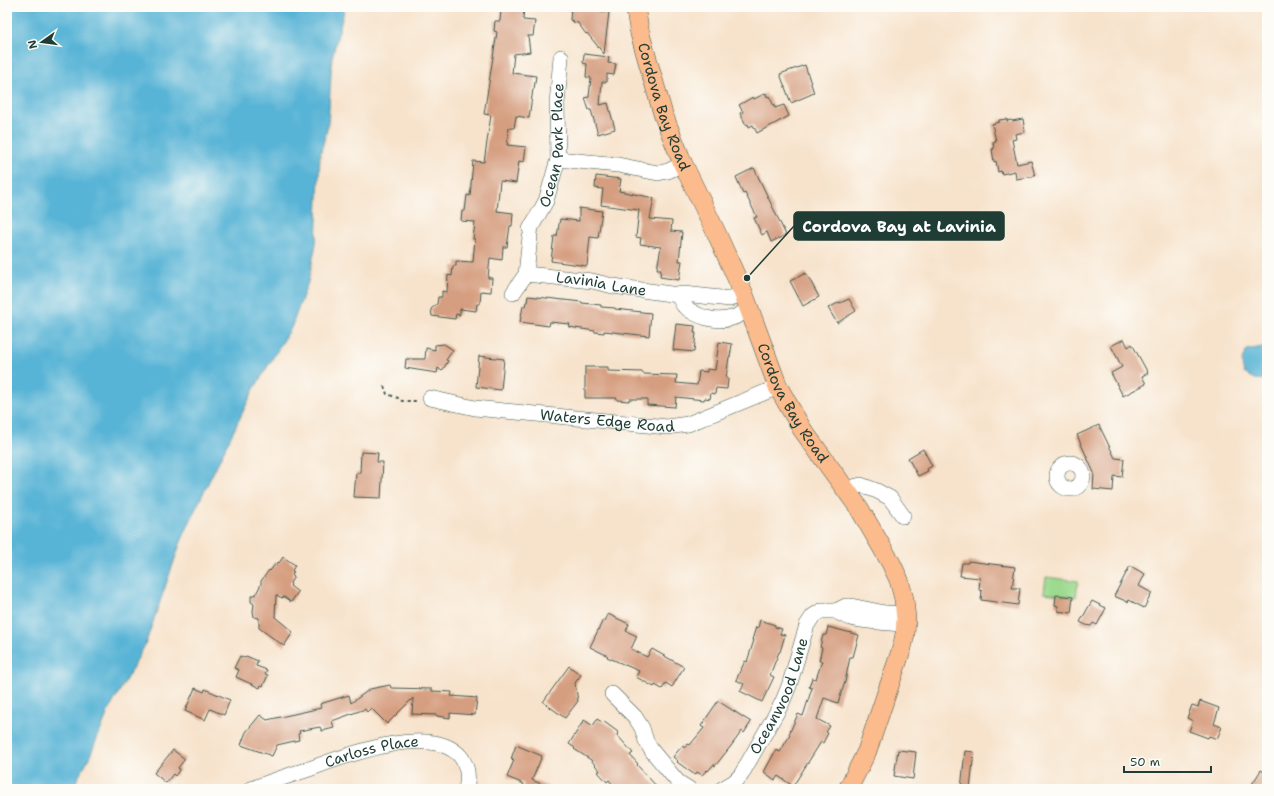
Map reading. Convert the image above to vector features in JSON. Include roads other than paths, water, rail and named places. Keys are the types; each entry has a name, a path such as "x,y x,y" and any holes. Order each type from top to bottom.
{"main road":[{"name":"Cordova Bay Road","path":"635,7 640,34 663,114 683,164 743,292 778,386 802,428 846,489 869,525 899,580 904,599 905,619 905,634 902,648 867,751 848,789"}],"street":[{"name":"Ocean Park Place","path":"526,274 530,233 546,201 558,159 557,104 561,56"},
{"path":"558,159 658,172 668,171 683,164"},
{"path":"514,293 526,274"},
{"name":"Lavinia Lane","path":"526,274 592,281 613,286 678,295 684,294 730,299 743,292"},
{"path":"678,295 683,305 696,314 708,318 732,318 750,310"},
{"name":"Waters Edge Road","path":"430,398 475,408 667,427 688,424 778,386"},
{"path":"846,489 861,485 877,491 890,498 903,516"},
{"name":"Oceanwood Lane","path":"722,789 734,782 741,775 782,703 789,686 807,625 813,616 821,611 836,611 846,606 851,606 905,619"},
{"path":"612,694 635,717 642,728 646,742 652,751 678,782 689,789"},
{"name":"Carloss Place","path":"251,789 355,752 380,746 420,742 441,745 450,748 458,754 466,766 468,773 466,789"}],"water":[{"path":"7,7 345,7 332,58 328,126 320,155 316,244 308,282 291,328 254,389 196,508 180,544 145,645 108,712 90,756 72,789 7,789"},
{"path":"1267,344 1267,380 1254,379 1244,373 1242,364 1243,359 1247,350 1262,347"}],"place":[{"name":"Cordova Bay at Lavinia","path":"747,278"}]}
